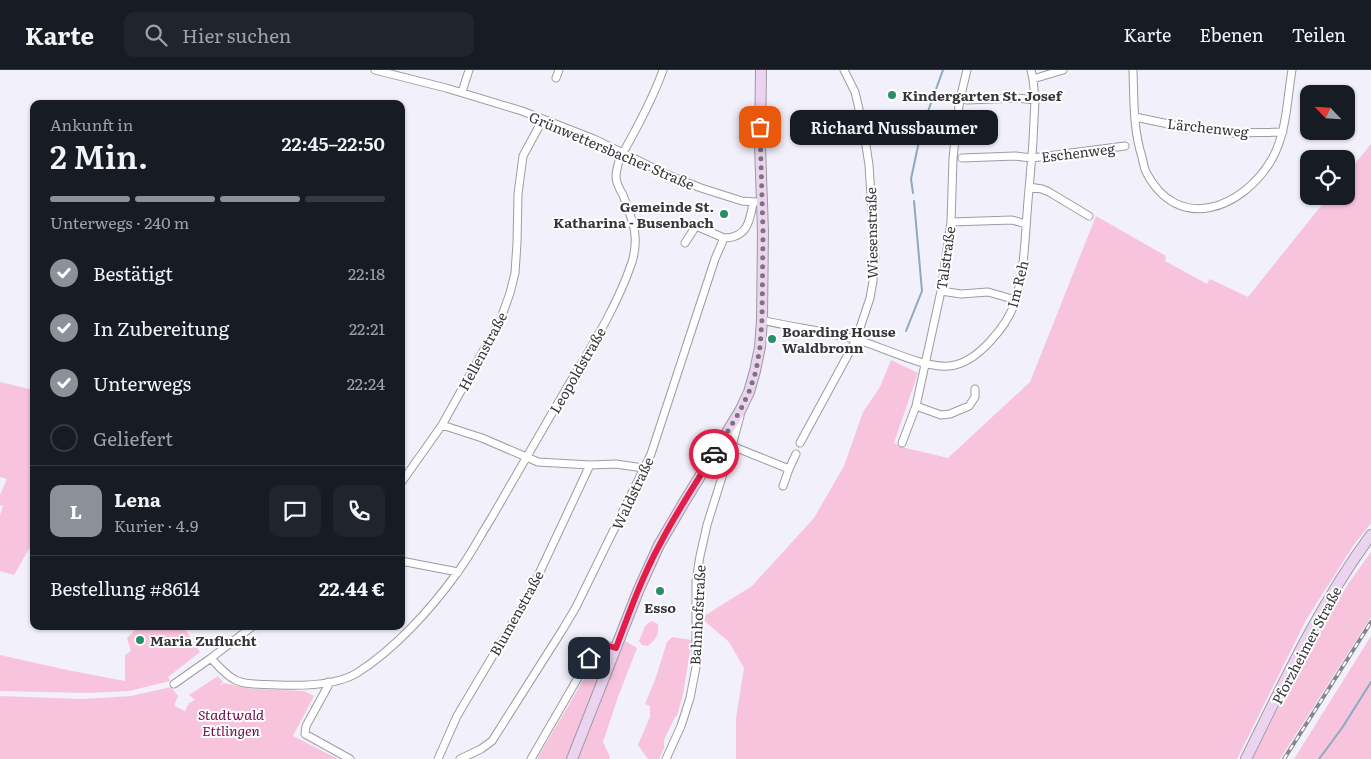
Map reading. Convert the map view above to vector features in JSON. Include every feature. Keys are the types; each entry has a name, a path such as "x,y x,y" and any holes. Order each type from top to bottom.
{"main road":[{"path":"572,759 639,589 659,545 740,411 756,371 762,320 763,232 757,202 761,70"},
{"name":"Pforzheimer Straße","path":"1246,759 1321,611 1350,564 1371,535"}],"street":[{"name":"Grünwettersbacher Straße","path":"376,70 462,92 522,111 594,139 693,185 742,201 757,202"},
{"path":"462,92 469,70"},
{"path":"556,78 559,70"},
{"name":"Leopoldstraße","path":"211,658 229,677 248,684 304,686 343,679 355,674 388,649 414,624 458,572 602,328 626,281 633,259 636,235 634,223 616,178 623,154 657,88 663,70"},
{"name":"Wiesenstraße","path":"800,443 856,340 870,298 873,281 875,258 863,126 855,92 844,70"},
{"name":"Talstraße","path":"902,443 916,406 942,291 950,222 954,144 960,100 967,70"},
{"name":"Im Reh","path":"762,320 856,340 926,364 939,366 952,366 962,362 987,345 1002,327 1011,312 1016,300 1023,264 1036,100 1031,70"},
{"path":"1033,79 1063,70"},
{"path":"1133,70 1134,117 1137,143 1146,171 1167,199 1184,207 1201,209 1219,206 1232,199 1258,179 1272,158 1283,132 1292,70"},
{"path":"967,100 1017,98 1036,100"},
{"name":"Lärchenweg","path":"1134,117 1183,127 1233,133 1283,132"},
{"name":"Hellenstraße","path":"405,476 442,425 500,321 515,273 520,169 523,156 543,119"},
{"name":"Eschenweg","path":"962,158 1015,156 1032,158 1125,146"},
{"path":"1029,187 1049,192 1089,216"},
{"path":"686,243 696,226 724,238 732,238 738,235 748,224 757,202"},
{"path":"950,222 1012,220 1026,224"},
{"name":"Waldstraße","path":"460,759 492,742 564,629 596,567 651,454 715,259 724,238"},
{"path":"942,291 962,294 988,292 1016,300"},
{"path":"916,406 941,414 950,414 969,406 974,397 975,389"},
{"name":"Bahnhofstraße","path":"666,759 681,726 690,698 696,667 696,581 707,525 740,419 740,411"},
{"path":"442,425 482,438 538,462 590,465 616,464 643,468"},
{"path":"732,446 789,469"},
{"path":"783,486 796,454"},
{"name":"Blumenstraße","path":"438,759 457,716 529,595 590,465"},
{"path":"405,562 458,572"},
{"path":"174,684 248,630"},
{"path":"531,759 594,650 603,644 616,648"},
{"path":"328,682 328,686 306,726 305,734 350,759"}],"green space":[{"path":"1371,144 1371,523 1353,546 1306,620 1237,759 736,759 736,718 744,668 729,642 701,618 752,586 814,518 844,466 863,412 880,387 891,360 918,373 894,443 906,448 948,458 1030,382 1096,216 1166,256 1165,261 1207,284 1210,279 1248,297 1322,205 1355,205 1355,164"},
{"path":"0,382 30,389 30,547 14,575 0,571 0,515 3,506 0,505 0,495 7,479 0,477"},
{"path":"1371,552 1371,617 1280,759 1252,759 1289,687 1346,587"},
{"path":"651,621 658,624 657,636 648,646 642,645 639,641 645,626"},
{"path":"135,630 186,630 200,652 168,677 170,681 129,691 89,693 0,691 0,655 125,681 125,655 131,651 127,638"},
{"path":"1371,636 1371,759 1294,759"},
{"path":"672,637 692,640 683,694 677,716 664,740 664,748 659,759 648,759 638,745 650,717 650,706 645,704 667,642"},
{"path":"625,641 637,648 603,742 610,757 609,759 537,759 601,650 619,656"},
{"name":"Stadtwald Ettlingen","path":"218,676 223,682 218,686 224,683 251,689 304,691 314,696 293,736 338,759 0,759 0,696 81,699 131,696 171,687 178,696 174,706 185,711 189,703 195,700 189,695"}],"waterway":[{"path":"923,125 943,70"},
{"path":"913,193 911,179 921,132"},
{"path":"906,331 922,291 914,201"},
{"path":"1319,759 1342,728 1371,682"}],"railway":[{"path":"1284,759 1371,622"}],"way so far":[{"path":"714,454 740,411 749,392 756,371 760,347 763,232 760,127"}],"place":[{"name":"Kindergarten St. Josef","path":"892,95"},
{"name":"Richard Nussbaumer","path":"760,127"},
{"name":"Gemeinde St. Katharina - Busenbach","path":"724,214"},
{"name":"Boarding House Waldbronn","path":"772,339"},
{"name":"Esso","path":"660,591"},
{"name":"Maria Zuflucht","path":"140,640"}],"route":[{"path":"589,658 598,646 603,644 616,648 639,589 659,545 714,454"}]}
